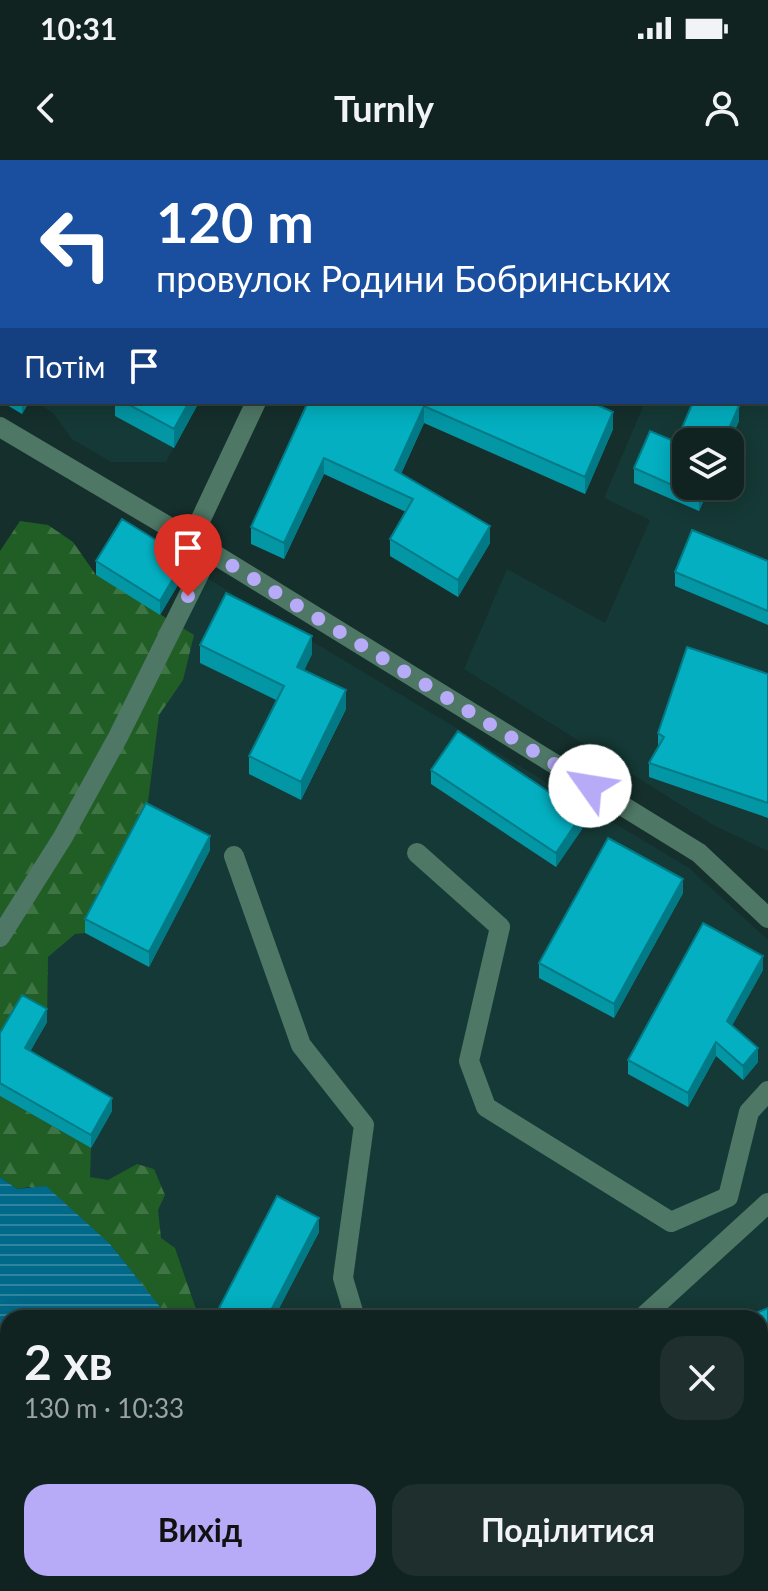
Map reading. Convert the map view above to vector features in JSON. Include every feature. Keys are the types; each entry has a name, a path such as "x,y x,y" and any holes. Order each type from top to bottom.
{"street":[{"path":"191,540 255,404"},
{"path":"0,427 191,540 699,853 768,918"},
{"path":"0,937 63,837 118,737 210,552"},
{"path":"417,853 500,927 469,1061 486,1107 671,1222 728,1197 749,1112 768,1091"},
{"path":"234,856 301,1045 364,1125 343,1278 353,1310"},
{"path":"651,1310 768,1203"}],"shaded area":[{"path":"39,404 198,404 166,462 111,462 72,439 53,413"},
{"path":"644,404 768,404 768,851 713,825 464,669 507,569 605,623 650,520 604,498"},
{"path":"207,578 689,868 768,940 768,1310 155,1310 0,1141 0,957"}],"green space":[{"path":"20,521 48,525 73,542 96,575 194,635 183,680 159,715 146,817 85,933 75,934 48,957 47,1022 22,1009 0,1046 0,551"},
{"path":"0,1096 91,1148 90,1177 108,1180 137,1164 154,1169 165,1195 158,1210 161,1238 175,1248 196,1310 162,1310 110,1244 30,1187 17,1189 0,1177"}],"water":[{"path":"0,1177 17,1189 46,1186 110,1244 162,1310 0,1310"}],"building":[{"path":"128,404 188,404 174,429"},
{"path":"307,404 595,404 613,412 585,477 424,406 395,470 490,526 458,580 390,539 413,499 324,458 284,543 251,527"},
{"path":"692,404 739,406 729,428 682,428"},
{"path":"650,431 672,440 672,485 634,468"},
{"path":"122,519 185,558 160,601 96,561"},
{"path":"692,530 768,561 768,611 675,572"},
{"path":"226,593 312,636 297,667 346,690 301,782 249,756 284,686 200,645"},
{"path":"687,647 768,674 768,803 649,763 664,737 658,733"},
{"path":"458,731 582,814 556,853 431,770"},
{"path":"146,803 210,836 149,952 85,919"},
{"path":"608,838 683,879 614,1004 539,963"},
{"path":"703,923 763,956 727,1021 758,1048 743,1066 716,1042 688,1093 628,1060"},
{"path":"22,995 47,1009 25,1048 112,1098 91,1135 0,1083 0,1033"},
{"path":"277,1196 319,1218 271,1310 219,1308"}],"route":[{"path":"188,596 210,552 590,786"}]}
